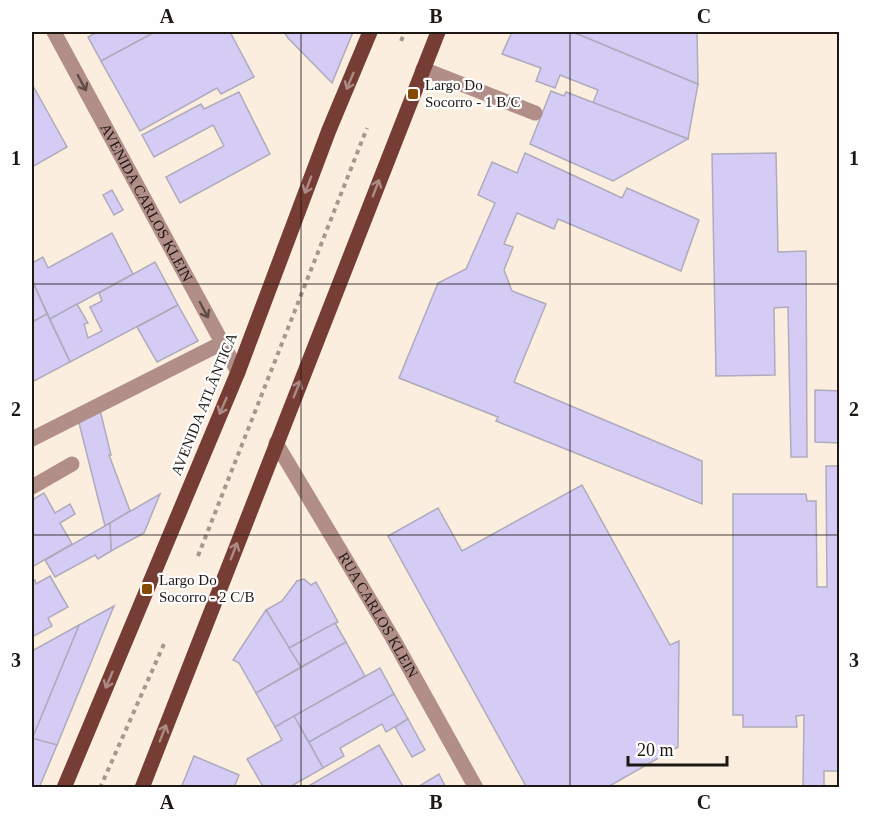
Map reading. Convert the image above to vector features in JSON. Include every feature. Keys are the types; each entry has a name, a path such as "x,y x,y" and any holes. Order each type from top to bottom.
{"main road":[{"name":"AVENIDA ATLÂNTICA","path":"64,788 238,372 329,130 370,32"},
{"path":"142,788 438,32"}],"street":[{"name":"AVENIDA CARLOS KLEIN","path":"54,32 238,372"},
{"path":"423,69 535,113"},
{"path":"32,439 222,344"},
{"name":"RUA CARLOS KLEIN","path":"276,443 392,637 476,788"},
{"path":"32,487 72,464"}],"path":[{"path":"401,41 405,32"},
{"path":"198,556 367,128"},
{"path":"100,788 164,644"}],"building":[{"path":"97,32 155,32 101,61 88,37"},
{"path":"155,32 230,32 254,77 221,94 217,88 140,131 101,61"},
{"path":"284,32 353,32 332,83 288,38"},
{"path":"512,32 573,32 698,84 688,139 593,103 598,90 560,75 555,88 536,81 541,68 502,54"},
{"path":"573,32 697,32 698,84"},
{"path":"32,84 67,147 32,167"},
{"path":"551,91 564,96 566,92 688,139 613,181 530,144"},
{"path":"239,92 270,154 180,203 166,177 224,146 213,125 154,157 142,135 201,104 204,109"},
{"path":"525,153 622,198 627,188 699,220 681,271 558,219 554,229 517,213 504,244 513,247 504,270 512,291 546,304 514,382 702,461 702,504 496,421 498,417 399,378 438,283 466,269 495,203 478,195 492,162 517,173"},
{"path":"776,153 778,252 806,251 807,457 791,457 788,307 774,308 775,375 716,376 712,154"},
{"path":"112,190 123,210 114,215 103,195"},
{"path":"112,233 133,274 50,319 32,280 32,263 43,257 48,268"},
{"path":"155,262 178,305 70,362 50,319 77,304 88,323 84,324 88,338 102,331 90,307 102,301 99,293"},
{"path":"32,280 47,314 32,322"},
{"path":"178,305 198,341 157,362 137,327"},
{"path":"47,314 70,362 32,382 32,322"},
{"path":"815,390 840,391 840,443 815,442"},
{"path":"100,410 111,455 109,455 130,511 105,526 78,419"},
{"path":"826,466 840,466 840,771 824,771 824,788 803,788 804,715 796,716 797,727 743,727 743,715 733,715 733,494 806,494 807,501 816,501 817,587 827,587"},
{"path":"582,485 670,645 679,641 678,747 606,788 527,788 388,536 438,508 462,551"},
{"path":"44,493 55,513 70,504 75,514 60,523 72,544 32,567 32,500"},
{"path":"160,494 144,533 111,551 110,523"},
{"path":"110,523 111,551 98,559 95,555 55,577 45,560"},
{"path":"50,576 68,607 48,618 52,626 32,637 32,582 35,580 36,584"},
{"path":"304,579 311,585 316,582 338,622 289,648 266,610 282,601 297,581"},
{"path":"114,606 57,745 32,739 79,625"},
{"path":"266,610 301,667 256,693 239,663 233,660"},
{"path":"335,623 346,642 301,667 289,648"},
{"path":"79,625 32,739 32,651"},
{"path":"346,642 365,676 275,727 256,693"},
{"path":"380,668 394,694 309,742 294,716"},
{"path":"394,694 408,719 386,732 382,724 340,748 344,756 323,768 309,742"},
{"path":"294,716 323,768 288,788 264,788 247,759 282,740 275,727"},
{"path":"408,719 425,750 412,757 395,727"},
{"path":"32,738 57,745 39,788 32,788"},
{"path":"379,745 404,788 305,788"},
{"path":"194,756 239,775 234,788 181,788"},
{"path":"439,774 446,788 416,788"}],"place":[{"name":"Largo Do Socorro - 1 B/C","path":"413,94"},
{"name":"Largo Do Socorro - 2 C/B","path":"147,589"}]}
